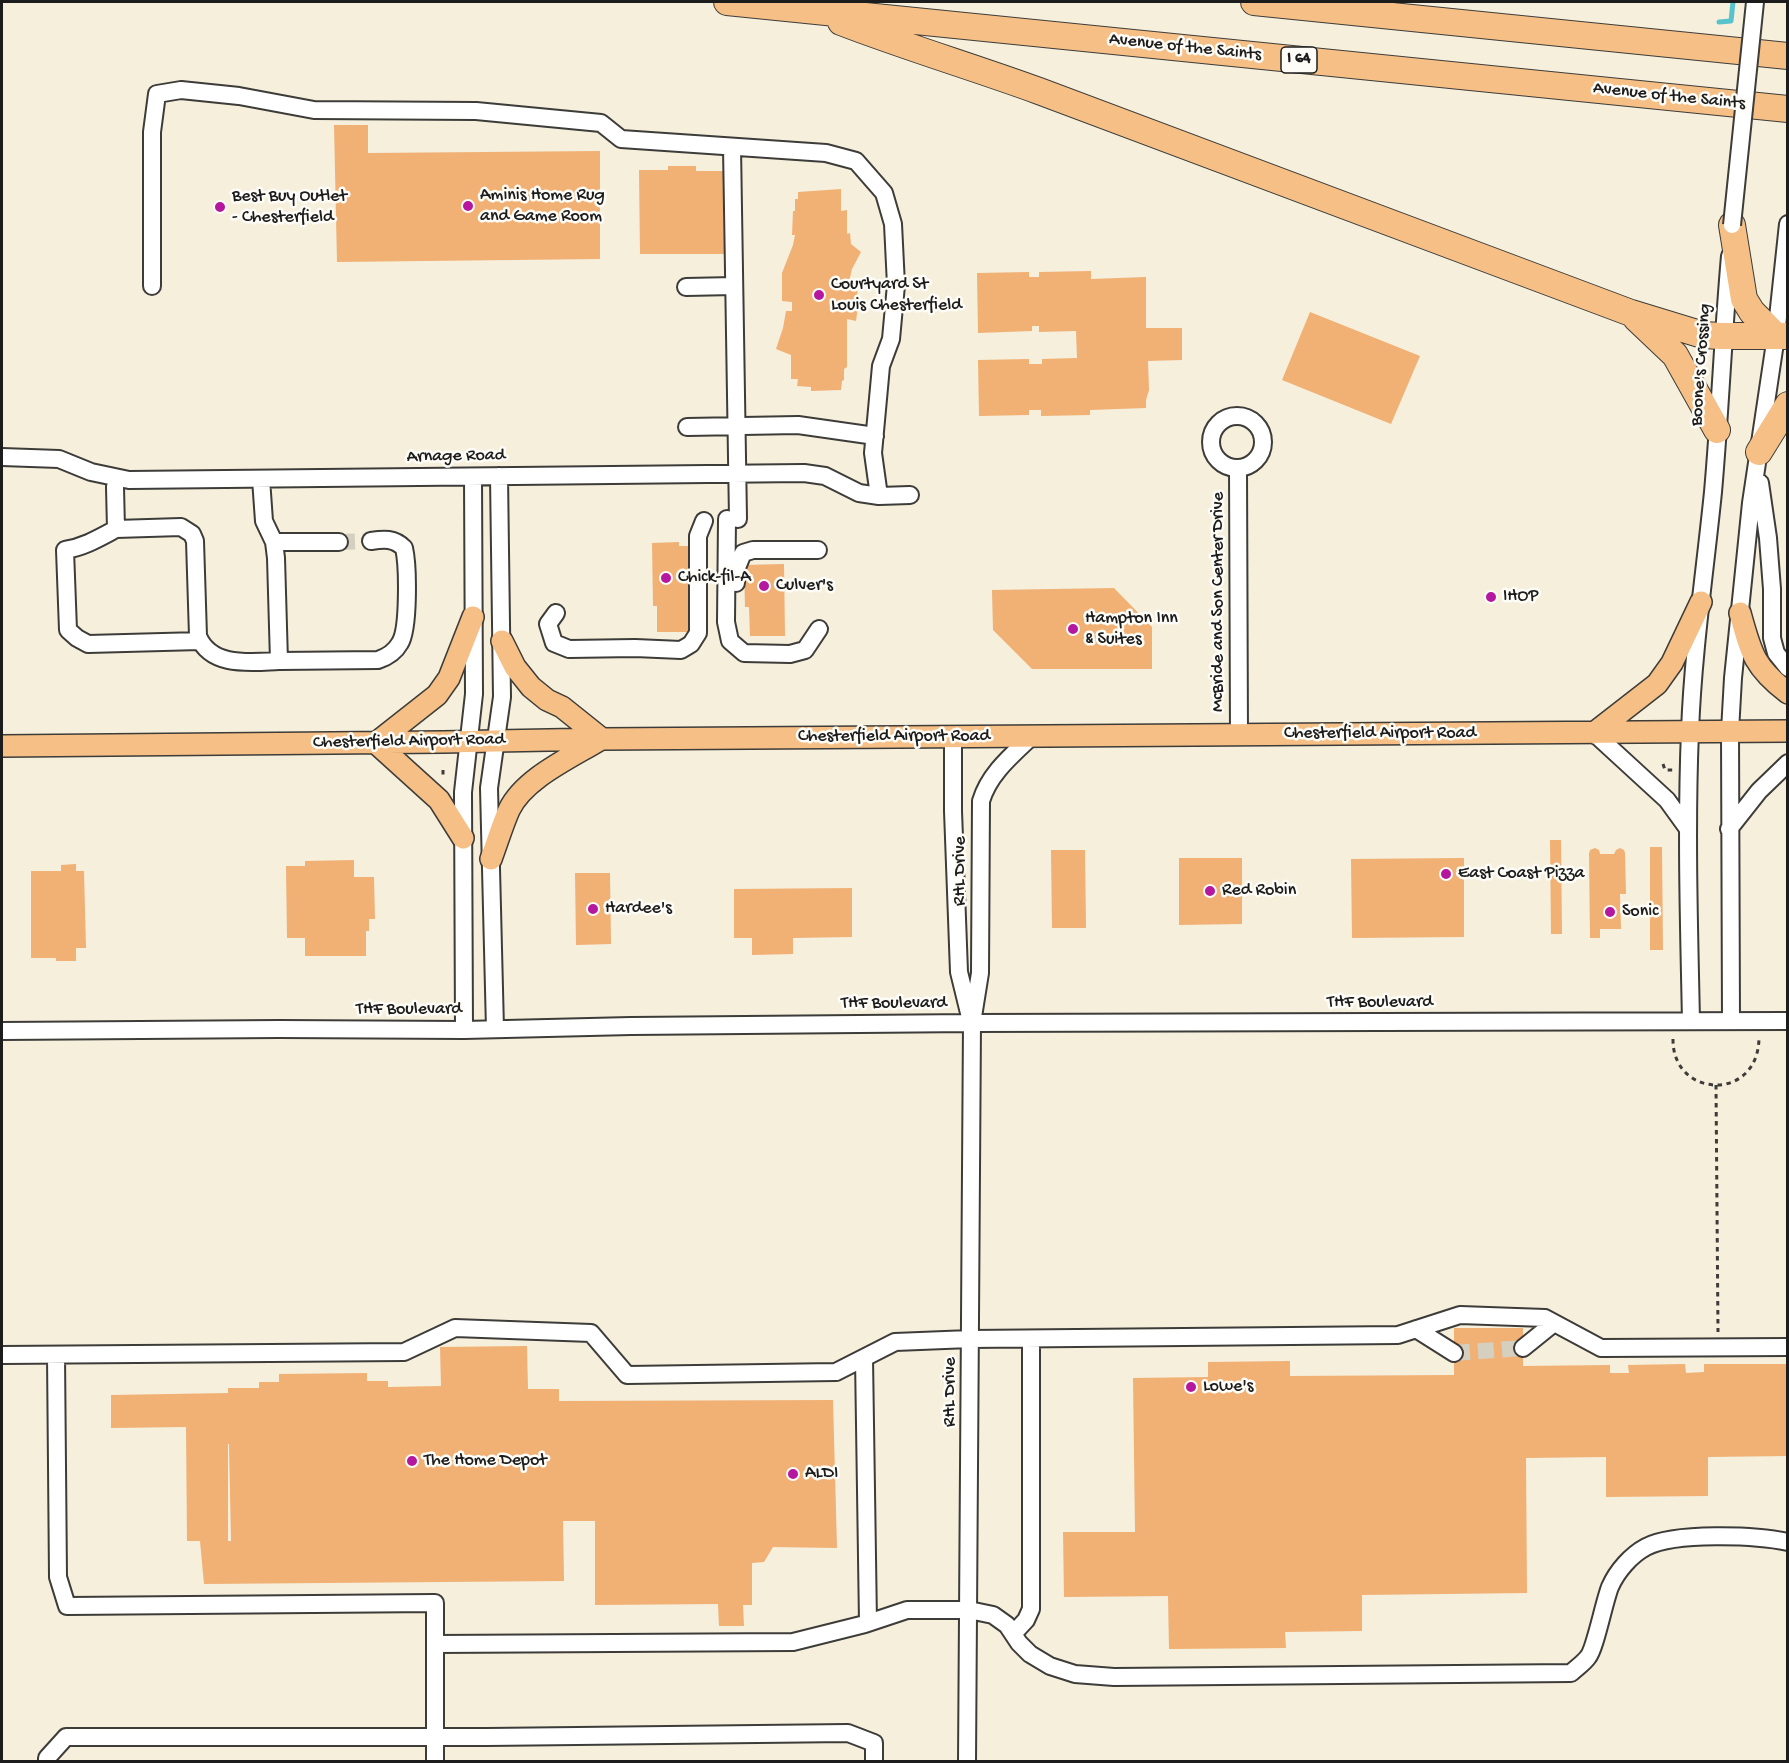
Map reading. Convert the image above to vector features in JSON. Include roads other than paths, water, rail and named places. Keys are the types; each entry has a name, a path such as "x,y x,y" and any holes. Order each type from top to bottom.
{"highway":[{"name":"Avenue of the Saints","path":"727,2 1788,109"},
{"path":"1254,2 1788,56"},
{"path":"810,10 896,43 1039,90 1631,314 1703,335 1782,336"},
{"path":"1732,225 1744,299 1752,312 1782,336"},
{"path":"1631,314 1675,355 1717,430"},
{"path":"1758,458 1788,405"}],"main road":[{"path":"1594,733 1657,684 1672,663 1701,602"},
{"path":"1740,613 1751,653 1769,679 1788,693"},
{"path":"463,838 439,800 376,743 437,695 449,678 474,617"},
{"path":"491,859 510,809 522,792 536,778 602,739 562,707 547,700 531,687 515,668 502,641"},
{"name":"Chesterfield Airport Road","path":"2,746 1788,730"}],"street":[{"name":"Boone's Crossing","path":"1691,1022 1688,829 1690,732 1717,430 1722,336 1755,2"},
{"path":"152,286 152,132 157,94 181,90 239,96 314,110 476,111 601,123 621,139 826,153 856,161 884,193 894,224 896,285 891,339 881,366 873,453 879,496"},
{"path":"732,147 737,474 726,622 730,641 744,653 790,654 805,650 819,629"},
{"path":"1731,1021 1730,731 1740,613 1758,458 1782,336 1788,224"},
{"path":"686,287 734,286"},
{"path":"687,427 798,425 874,436"},
{"name":"Arnage Road","path":"2,456 59,459 91,472 129,480 804,473 825,476 859,493 879,496 910,495"},
{"path":"1758,458 1772,589 1772,638 1776,653 1788,668"},
{"name":"McBride and Son Center Drive","path":"1238,468 1239,735"},
{"path":"495,1029 489,788 502,697 499,476"},
{"path":"464,1030 463,792 474,694 473,477"},
{"path":"116,529 115,487 117,478"},
{"path":"261,479 264,521 274,542 278,576 279,661"},
{"path":"556,613 548,624 554,643 569,649 681,650 691,644 698,633 698,536 704,521"},
{"path":"200,641 88,644 77,638 68,630 65,550 93,542 116,529 182,527 192,534 195,541 198,636 209,653 225,660 248,662 378,660 387,657 401,642 406,623 404,548 392,540 371,541"},
{"path":"274,542 339,542"},
{"path":"744,653 736,626 736,570 743,554 753,550 818,550"},
{"path":"1594,733 1640,778 1667,800 1688,829"},
{"name":"RHL Drive","path":"953,737 953,811 959,972 972,1023"},
{"name":"RHL Drive","path":"967,1761 972,1023 980,973 981,801 984,789 994,775 1031,737"},
{"path":"1729,829 1759,791 1788,764"},
{"name":"THF Boulevard","path":"2,1031 464,1030 972,1023 1788,1021"},
{"path":"2,1355 404,1352 455,1328 591,1333 627,1375 836,1372 895,1342 970,1339 1398,1335 1460,1315 1545,1318 1601,1348 1788,1347"},
{"path":"1523,1348 1554,1323"},
{"path":"1416,1329 1454,1353"},
{"path":"1013,1634 1026,1620 1031,1609 1031,1339"},
{"path":"56,1354 58,1577 67,1606 435,1603 435,1761"},
{"path":"864,1358 868,1623"},
{"path":"435,1644 793,1642 868,1623 907,1610 969,1610 993,1615 1006,1625 1030,1654 1050,1665 1075,1674 1114,1677 1571,1673 1589,1656 1611,1584 1630,1557 1649,1546 1689,1537 1770,1538 1788,1542"},
{"path":"47,1760 66,1737 435,1737 848,1733 874,1743 874,1761"}],"waterway":[{"path":"1719,22 1731,21 1733,2"}],"tunnel":[{"path":"339,542 371,541"},
{"path":"1454,1353 1523,1348"}],"place":[{"name":"Aminis Home Rug and Game Room","path":"468,206"},
{"name":"Best Buy Outlet - Chesterfield","path":"220,207"},
{"name":"Courtyard St Louis Chesterfield","path":"819,295"},
{"name":"Chick-fil-A","path":"666,578"},
{"name":"Culver's","path":"764,586"},
{"name":"IHOP","path":"1491,597"},
{"name":"Hampton Inn & Suites","path":"1073,629"},
{"name":"East Coast Pizza","path":"1446,874"},
{"name":"Red Robin","path":"1210,891"},
{"name":"Hardee's","path":"593,909"},
{"name":"Sonic","path":"1610,912"},
{"name":"Lowe's","path":"1191,1387"},
{"name":"The Home Depot","path":"412,1461"},
{"name":"ALDI","path":"793,1474"}]}
